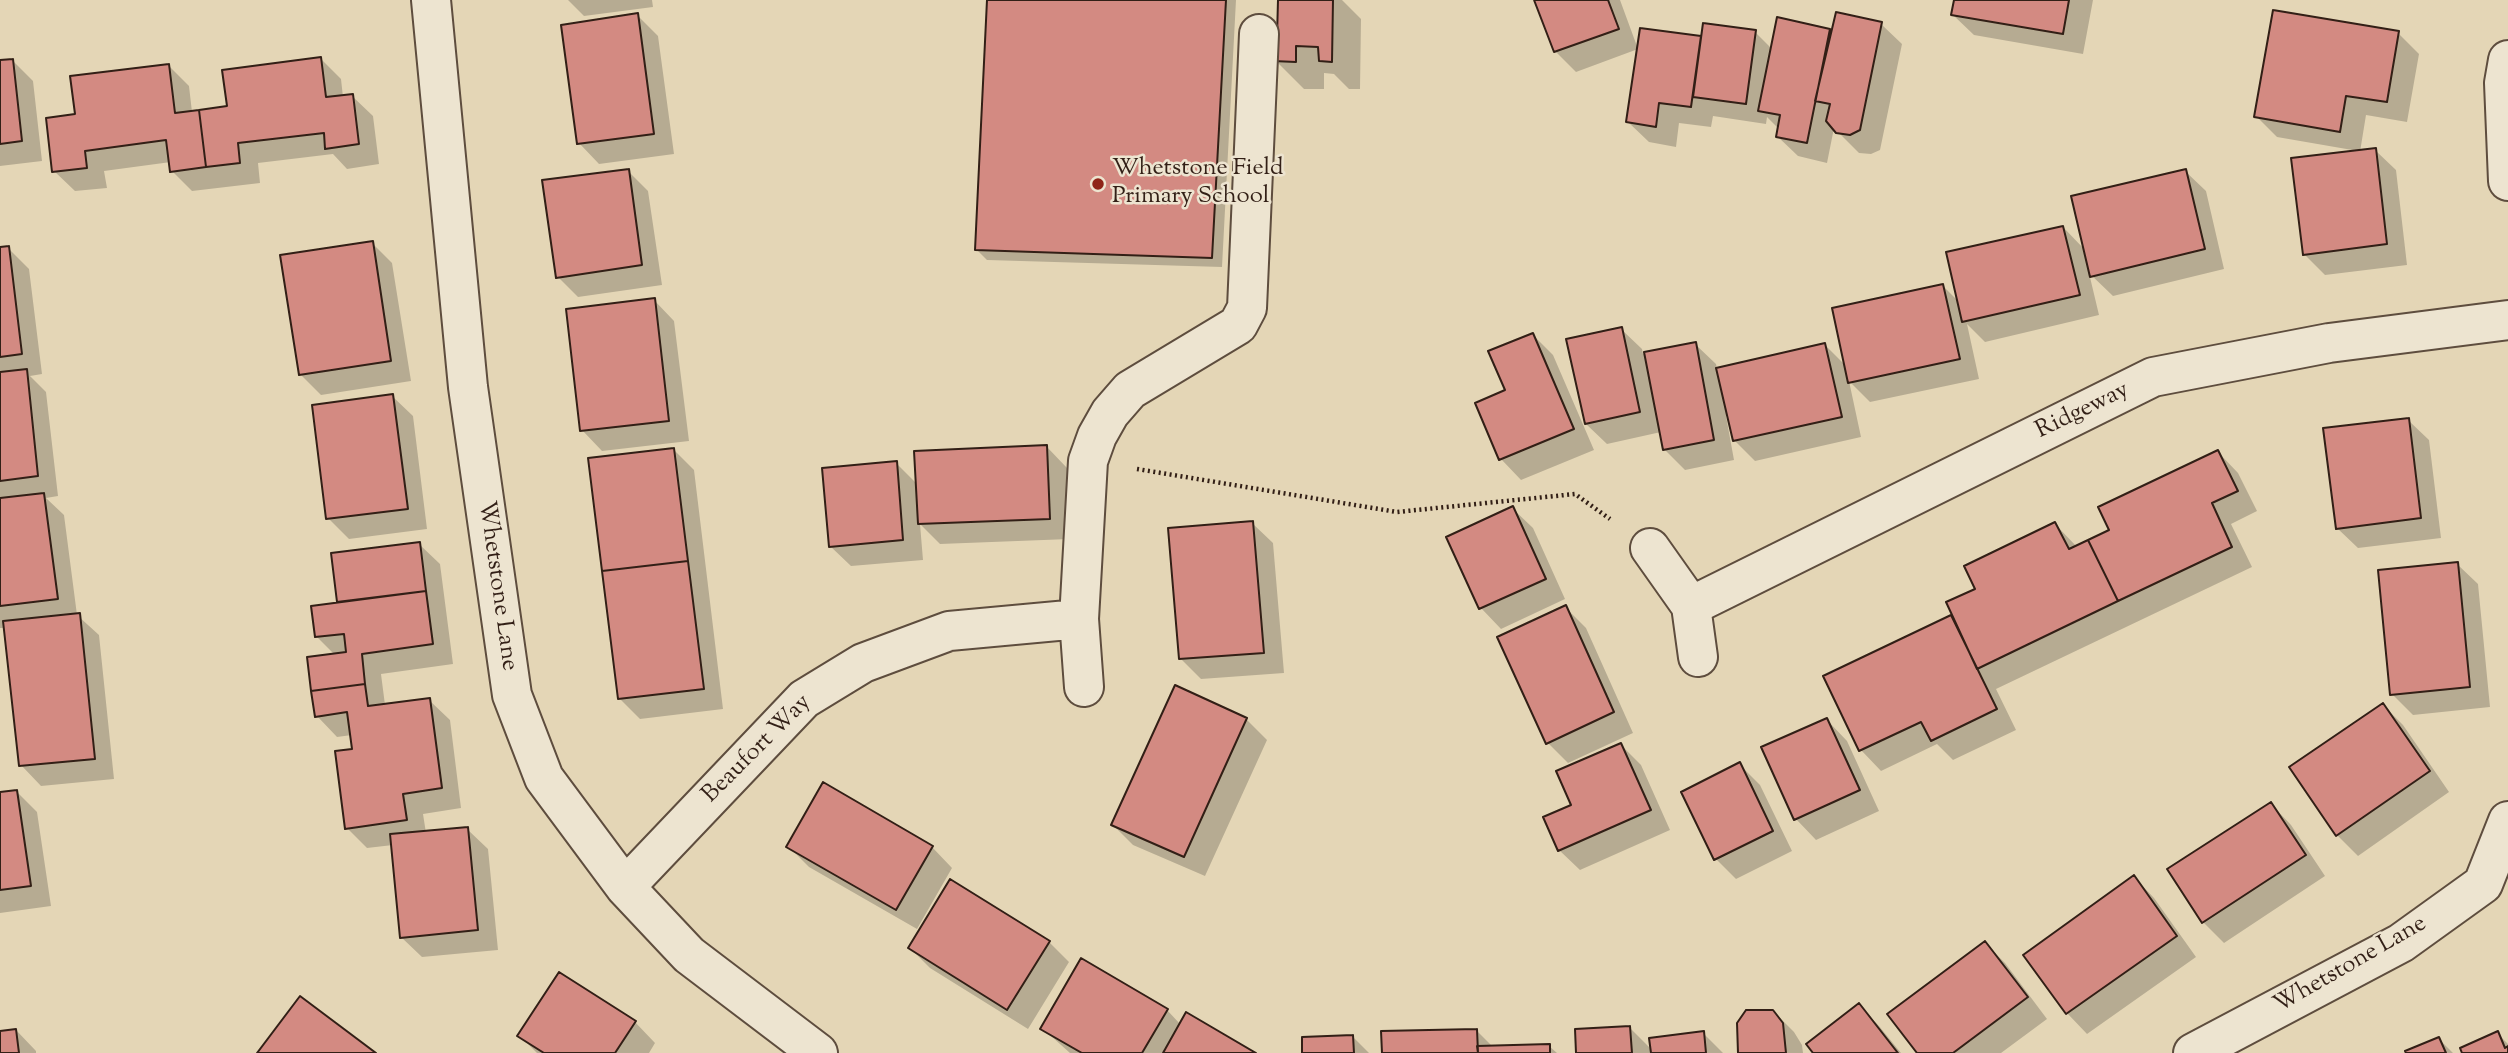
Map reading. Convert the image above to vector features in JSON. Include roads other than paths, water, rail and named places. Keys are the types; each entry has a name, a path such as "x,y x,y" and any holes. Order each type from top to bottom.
{"street":[{"name":"Whetstone Lane","path":"431,0 468,387 512,695 544,778 625,887 689,955 818,1053"},
{"path":"1084,687 1079,618 1088,461 1097,436 1110,413 1130,390 1238,325 1247,308 1259,34"},
{"path":"2508,60 2504,83 2508,181"},
{"name":"Ridgeway","path":"1691,606 2153,377 2329,343 2508,320"},
{"path":"1650,548 1691,606 1698,657"},
{"name":"Beaufort Way","path":"625,887 804,699 863,663 949,631 1079,618"},
{"name":"Whetstone Lane","path":"2193,1053 2401,943 2483,884 2508,821"}],"place":[{"name":"Whetstone Field Primary School","path":"1098,184"}]}
